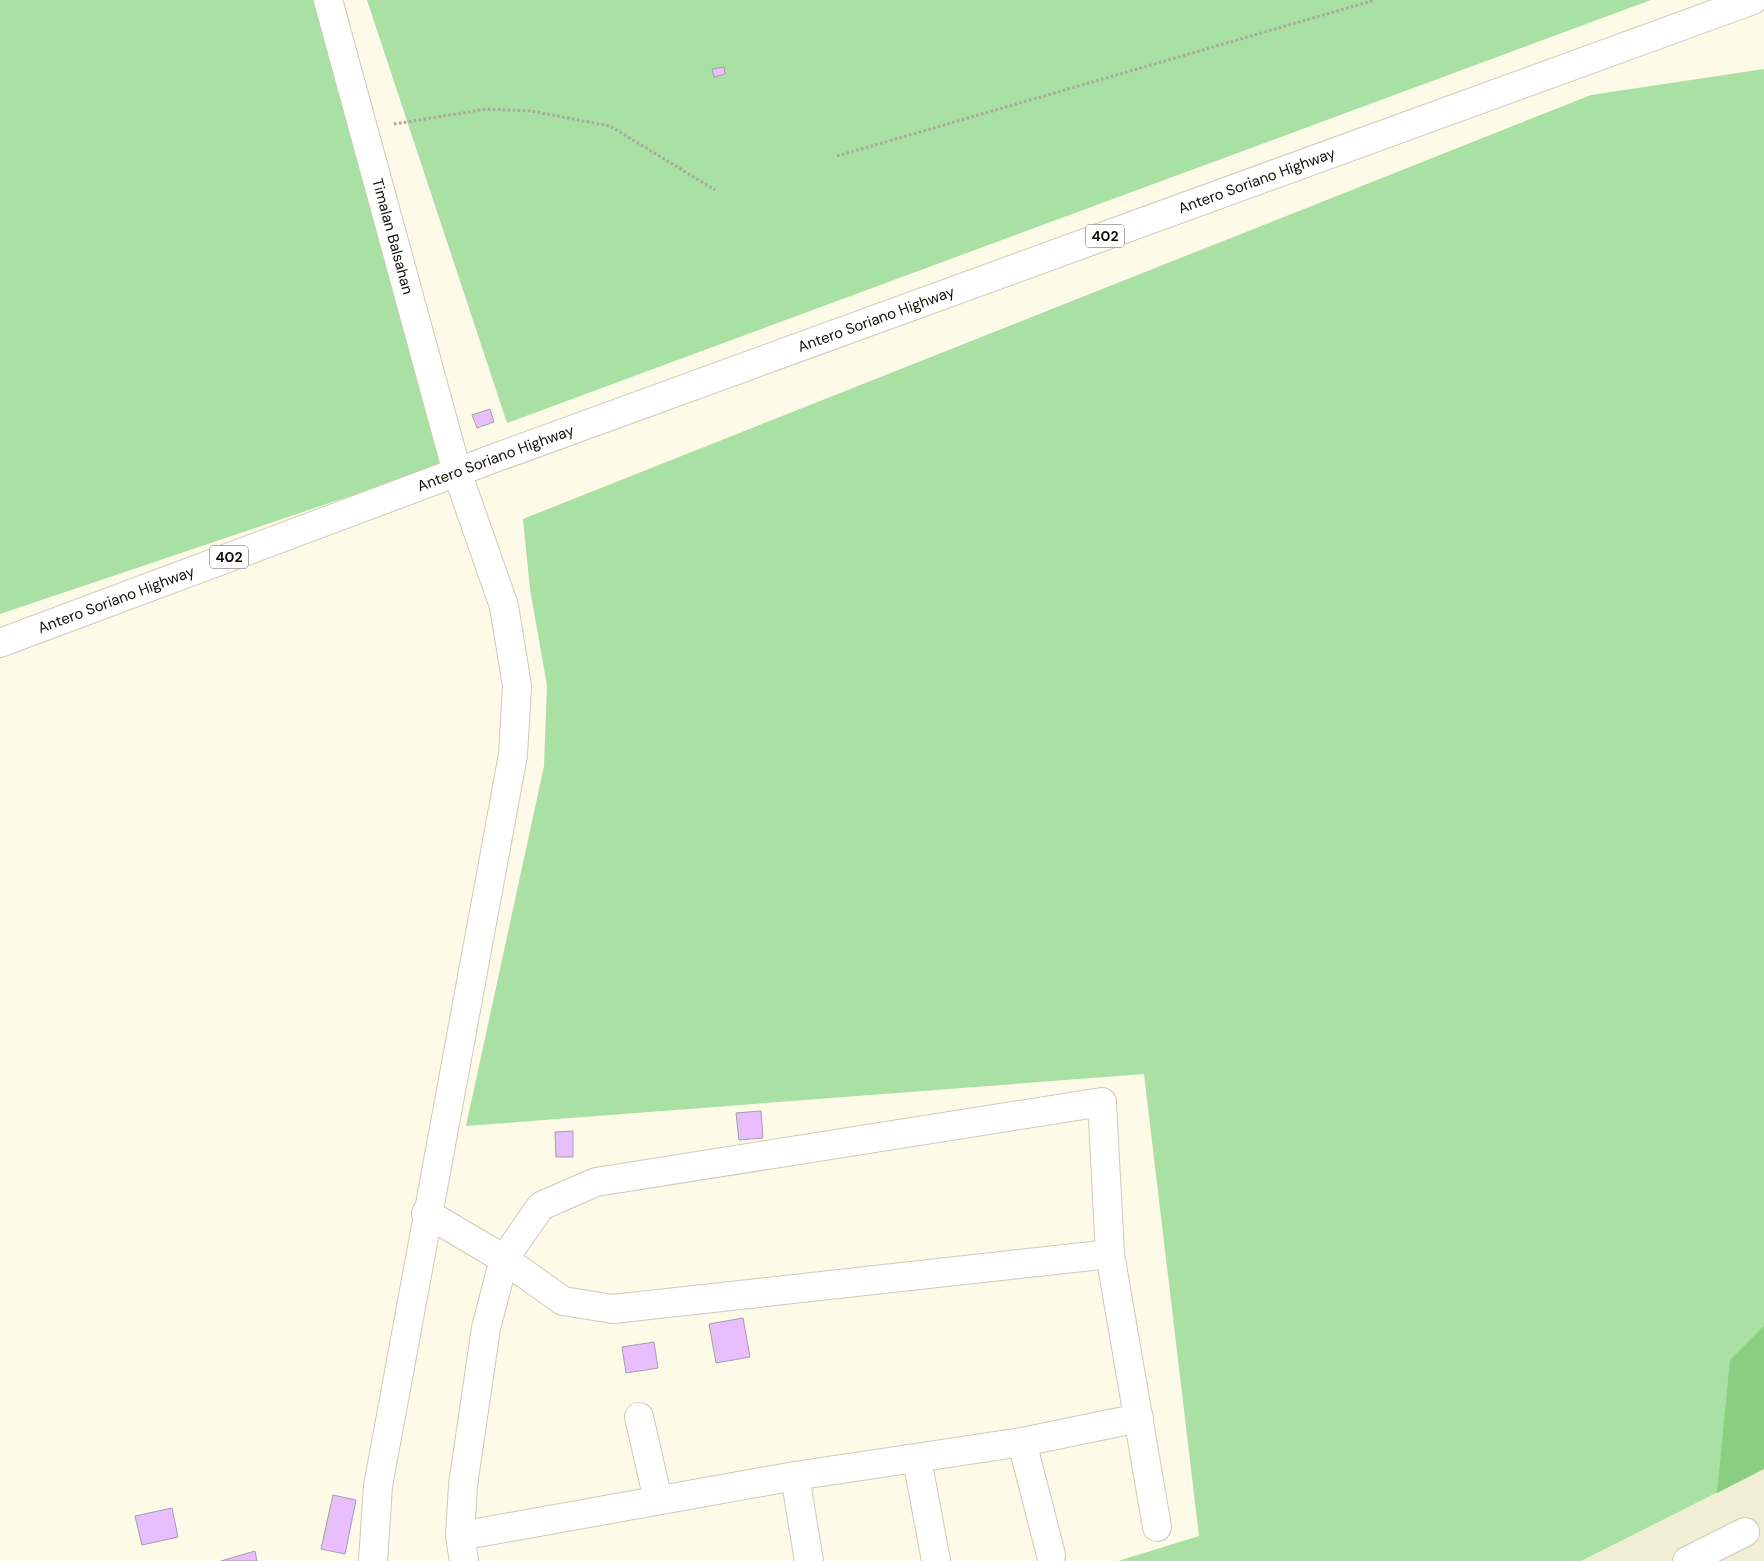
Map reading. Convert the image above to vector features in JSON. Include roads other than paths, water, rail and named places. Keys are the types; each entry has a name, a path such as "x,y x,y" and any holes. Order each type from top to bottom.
{"street":[{"name":"Timalan Balsahan","path":"328,0 457,472 504,606 517,686 513,754 426,1214 378,1486 373,1561"},
{"name":"Antero Soriano Highway","path":"0,643 457,472 1753,0"},
{"path":"1139,1418 1022,1442 795,1476 658,1500 462,1548 463,1485 486,1328 504,1260 541,1206 596,1182 1102,1102 1110,1254 1139,1418 1157,1527"},
{"path":"426,1214 504,1260 564,1301 613,1309 1110,1254"},
{"path":"639,1417 658,1500"},
{"path":"1022,1442 1051,1554"},
{"path":"916,1459 936,1561"},
{"path":"795,1476 809,1561"},
{"path":"1687,1561 1745,1532"}]}
